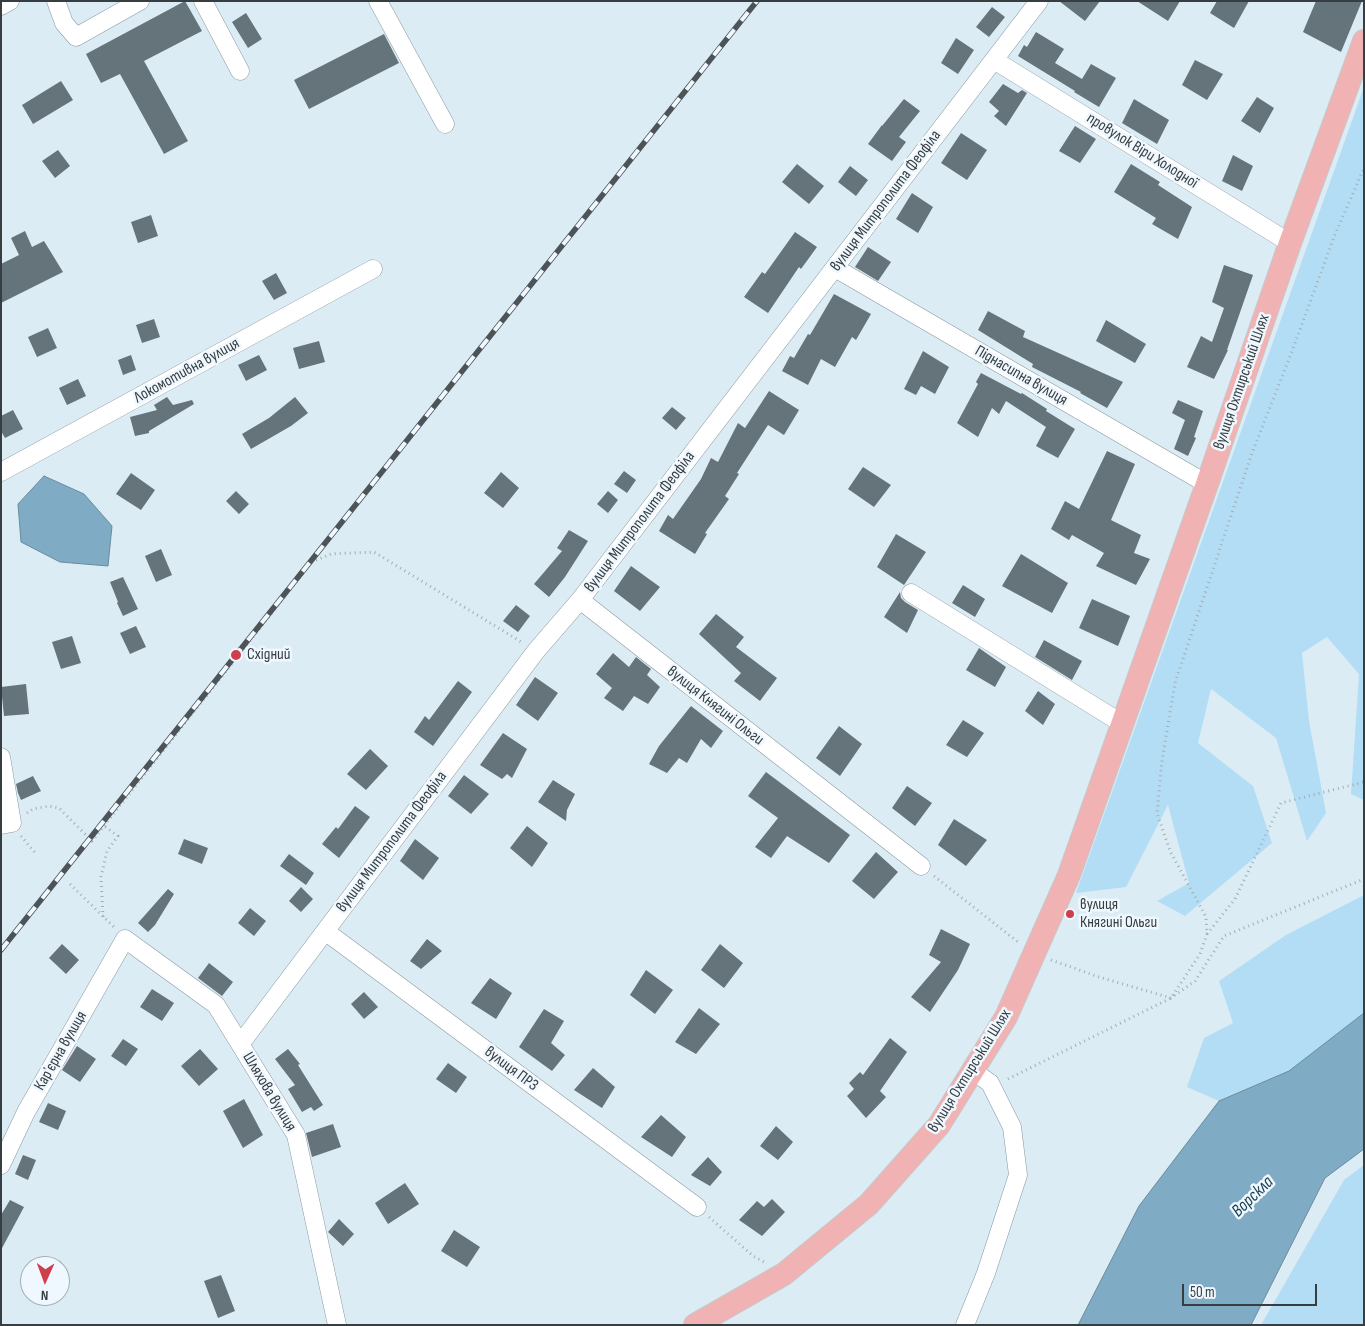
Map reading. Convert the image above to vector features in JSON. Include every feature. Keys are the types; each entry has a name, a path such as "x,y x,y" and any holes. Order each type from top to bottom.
{"main road":[{"name":"вулиця Охтирський Шлях","path":"695,1325 784,1274 869,1204 981,1077 1069,875 1290,243 1364,42"}],"street":[{"path":"1,6 10,1"},
{"path":"56,1 64,24 76,37 140,1"},
{"path":"203,1 240,71"},
{"path":"378,1 445,124"},
{"name":"вулиця Митрополита Феофіла","path":"241,1043 536,652 580,600 1039,1"},
{"name":"провулок Віри Холодної","path":"994,60 1290,243"},
{"name":"Піднасипна вулиця","path":"835,268 1207,484"},
{"name":"Локомотивна вулиця","path":"1,472 374,269"},
{"path":"911,593 1123,724"},
{"name":"вулиця Княгині Ольги","path":"580,600 921,866"},
{"path":"1,757 6,824"},
{"name":"вулиця ПРЗ","path":"325,931 697,1207"},
{"name":"Шляхова вулиця","path":"125,939 216,1005 296,1135 338,1325"},
{"name":"Карʼєрна вулиця","path":"1,1165 26,1112 125,939"},
{"path":"965,1325 986,1273 1018,1175 1012,1127 981,1077"}],"path":[{"path":"1207,934 1206,917 1170,851 1157,813 1162,760 1175,683 1252,453 1334,237 1364,168"},
{"path":"37,855 6,824 33,809 49,806 59,808 92,841 312,562 318,559 331,554 374,552 536,652"},
{"path":"1171,998 1200,954 1207,934 1235,899 1281,803 1364,782"},
{"path":"103,917 101,877 107,851 118,836 104,826"},
{"path":"921,866 1034,954 1099,977 1171,998"},
{"path":"981,1077 1004,1081 1171,998 1195,981 1224,936 1364,879"},
{"path":"70,884 125,939"},
{"path":"697,1207 753,1256"}],"shaded area":[{"path":"1364,87 1364,800 1351,794 1359,674 1327,637 1302,653 1309,721 1326,813 1307,841 1276,738 1211,689 1198,743 1253,786 1272,843 1185,916 1157,901 1189,883 1168,805 1126,887 1076,893"},
{"path":"1364,895 1364,1013 1289,1071 1219,1101 1187,1087 1204,1038 1233,1023 1219,981 1286,935"},
{"path":"1364,1165 1364,1325 1261,1325 1344,1180"}],"water":[{"path":"44,476 84,494 112,526 108,566 60,562 21,542 18,504"},
{"name":"Ворскла","path":"1364,1013 1364,1149 1325,1178 1251,1325 1078,1325 1139,1206 1219,1101 1289,1071"}],"building":[{"path":"185,1 202,31 144,61 188,141 164,154 120,74 101,83 86,54"},
{"path":"1059,1 1100,1 1085,21"},
{"path":"1137,1 1180,1 1168,21"},
{"path":"1217,1 1249,1 1234,28 1210,13"},
{"path":"1316,1 1362,1 1341,52 1303,32"},
{"path":"992,7 1005,17 989,37 976,27"},
{"path":"246,13 262,39 248,48 232,22"},
{"path":"1036,32 1064,49 1055,63 1082,79 1091,64 1116,78 1099,107 1018,56 1024,45 1027,47"},
{"path":"384,34 399,63 309,109 294,80"},
{"path":"956,38 974,50 958,74 941,63"},
{"path":"1195,60 1223,74 1207,100 1182,85"},
{"path":"61,81 73,100 33,124 22,105"},
{"path":"1003,84 1018,93 1022,90 1027,93 1006,126 994,116 999,111 989,102"},
{"path":"1257,97 1274,108 1260,133 1241,121"},
{"path":"904,99 920,111 899,137 906,142 892,161 868,144"},
{"path":"1134,99 1169,120 1157,144 1122,123"},
{"path":"1075,126 1096,139 1080,163 1059,151"},
{"path":"961,133 987,150 967,180 941,163"},
{"path":"58,150 70,166 55,178 42,161"},
{"path":"1233,155 1253,166 1242,191 1222,181"},
{"path":"797,164 824,186 809,204 782,182"},
{"path":"1131,164 1160,182 1158,185 1192,207 1178,239 1152,224 1156,218 1114,192"},
{"path":"850,166 868,180 856,196 838,182"},
{"path":"912,193 933,207 918,233 896,219"},
{"path":"151,215 158,236 138,243 131,222"},
{"path":"25,231 32,247 44,241 63,272 1,303 1,264 19,255 11,238"},
{"path":"795,232 817,247 801,269 799,267 768,313 744,297 762,272 765,274"},
{"path":"868,247 891,262 878,281 855,267"},
{"path":"1224,265 1253,275 1228,350 1214,379 1187,367 1201,336 1212,342 1224,308 1212,302"},
{"path":"276,273 287,293 274,300 262,281"},
{"path":"834,294 871,314 856,340 852,337 835,367 821,359 808,385 782,371 790,356 794,358 808,334 810,335"},
{"path":"988,311 1025,331 1023,337 1123,382 1107,408 1081,392 1032,367 1033,364 978,330"},
{"path":"154,319 160,337 142,343 136,325"},
{"path":"1106,320 1146,344 1135,363 1096,341"},
{"path":"48,328 57,348 37,357 28,337"},
{"path":"319,341 325,362 299,369 293,348"},
{"path":"923,351 949,367 935,394 921,386 916,395 904,389"},
{"path":"131,355 136,370 123,375 118,360"},
{"path":"259,355 267,370 246,381 238,365"},
{"path":"981,373 1022,393 1075,429 1058,458 1036,446 1046,427 1006,401 999,414 992,408 978,437 957,423 978,384 976,382"},
{"path":"78,379 86,396 67,405 59,388"},
{"path":"769,391 799,410 784,435 768,425 737,473 739,474 725,496 729,499 705,533 707,534 695,554 659,531 668,515 673,519 701,479 711,458 718,462 738,423 745,428"},
{"path":"167,397 173,405 192,400 194,404 149,431 149,433 135,436 130,417 157,410 154,405"},
{"path":"295,397 308,413 291,426 251,449 242,434 269,418"},
{"path":"1178,400 1203,411 1194,437 1196,438 1188,456 1174,449 1185,420 1172,413"},
{"path":"672,407 686,418 676,430 662,418"},
{"path":"13,410 23,429 5,438 1,431 1,416"},
{"path":"1107,451 1135,464 1111,520 1141,535 1134,553 1150,559 1136,585 1096,566 1104,553 1072,535 1069,540 1051,529 1065,501 1079,509"},
{"path":"863,467 891,485 874,507 848,489"},
{"path":"624,471 636,480 627,493 614,484"},
{"path":"501,472 519,488 503,508 484,493"},
{"path":"131,473 155,490 141,510 116,494"},
{"path":"236,491 249,504 239,514 226,501"},
{"path":"608,491 618,500 608,513 597,504"},
{"path":"569,530 588,541 565,577 549,597 534,584 562,551 557,548"},
{"path":"896,534 926,552 904,585 877,567"},
{"path":"161,549 172,575 156,582 145,556"},
{"path":"1021,554 1068,583 1052,613 1002,586"},
{"path":"631,566 660,587 640,611 614,591"},
{"path":"123,577 138,609 123,616 110,582"},
{"path":"963,585 985,599 975,617 952,603"},
{"path":"900,592 901,598 905,602 918,610 907,633 884,617"},
{"path":"1092,599 1130,616 1118,646 1079,628"},
{"path":"516,605 530,616 518,632 503,621"},
{"path":"716,614 744,637 736,647 777,678 760,701 734,681 741,673 699,634"},
{"path":"136,626 146,647 130,654 120,633"},
{"path":"72,636 81,663 61,669 52,642"},
{"path":"1044,640 1082,661 1072,680 1035,657"},
{"path":"979,648 1006,667 995,687 966,670"},
{"path":"613,653 629,667 636,657 651,669 647,675 660,687 648,704 634,696 623,711 604,698 612,688 596,674"},
{"path":"535,677 558,693 538,721 516,705"},
{"path":"458,681 472,692 433,746 414,732 425,716 429,720"},
{"path":"26,684 29,714 4,716 1,687"},
{"path":"1038,691 1055,704 1043,725 1025,711"},
{"path":"691,706 723,731 711,748 701,739 687,763 679,758 667,773 649,764 659,746"},
{"path":"963,720 984,733 967,757 946,745"},
{"path":"839,726 862,744 840,776 816,758"},
{"path":"503,733 527,749 512,778 507,774 502,779 480,765"},
{"path":"370,749 388,766 366,790 347,774"},
{"path":"766,772 850,835 829,863 787,836 771,858 755,847 778,818 748,796"},
{"path":"464,775 489,794 471,814 448,796"},
{"path":"33,776 41,791 21,800 16,784"},
{"path":"553,780 575,794 567,810 566,821 538,802"},
{"path":"907,786 932,803 915,826 892,808"},
{"path":"355,806 370,817 339,858 322,844 336,827 338,829"},
{"path":"954,819 987,840 966,866 938,845"},
{"path":"527,826 548,843 532,867 510,848"},
{"path":"184,839 208,848 202,864 178,854"},
{"path":"415,839 439,858 423,880 400,861"},
{"path":"876,852 898,872 874,899 852,881"},
{"path":"289,854 314,873 306,885 280,866"},
{"path":"301,887 313,899 301,912 289,901"},
{"path":"168,889 174,894 155,925 148,932 138,923"},
{"path":"250,908 266,921 254,936 238,923"},
{"path":"941,929 970,944 958,970 930,1012 911,997 941,962 929,955"},
{"path":"427,939 442,951 421,969 410,961"},
{"path":"62,944 79,960 66,974 49,958"},
{"path":"720,944 743,963 724,988 701,970"},
{"path":"209,963 233,982 222,996 198,978"},
{"path":"646,970 673,990 655,1014 630,995"},
{"path":"490,978 512,993 496,1019 471,1003"},
{"path":"152,989 174,1003 162,1021 140,1007"},
{"path":"364,992 378,1007 364,1019 351,1004"},
{"path":"699,1008 720,1024 696,1054 675,1042"},
{"path":"544,1009 564,1021 551,1043 565,1055 552,1071 519,1047"},
{"path":"890,1038 907,1052 880,1091 886,1097 866,1118 847,1096 854,1089 849,1083 860,1072 863,1075"},
{"path":"123,1039 138,1049 126,1066 111,1056"},
{"path":"77,1046 96,1059 80,1082 62,1070"},
{"path":"200,1049 218,1069 199,1086 181,1066"},
{"path":"288,1049 300,1064 298,1065 323,1105 314,1111 311,1107 302,1112 288,1089 295,1085 275,1059"},
{"path":"448,1063 467,1077 456,1093 436,1079"},
{"path":"593,1068 615,1087 602,1108 574,1090"},
{"path":"244,1099 263,1135 243,1148 223,1111"},
{"path":"48,1103 66,1111 58,1130 39,1122"},
{"path":"661,1115 686,1137 672,1157 641,1137"},
{"path":"333,1124 341,1147 312,1157 306,1133"},
{"path":"776,1126 793,1142 778,1160 760,1146"},
{"path":"23,1155 36,1160 28,1180 15,1174"},
{"path":"708,1157 722,1172 710,1186 691,1175"},
{"path":"405,1183 419,1204 388,1224 375,1203"},
{"path":"772,1199 785,1212 762,1236 739,1220 757,1201 764,1207"},
{"path":"10,1200 24,1207 1,1250 1,1215"},
{"path":"339,1219 354,1234 343,1246 328,1232"},
{"path":"454,1230 480,1247 467,1267 441,1251"},
{"path":"221,1275 235,1311 218,1318 204,1281"}],"railway":[{"path":"1,950 757,1"}],"place":[{"name":"Східний","path":"236,655"},
{"name":"вулиця Княгині Ольги","path":"1070,914"}]}
